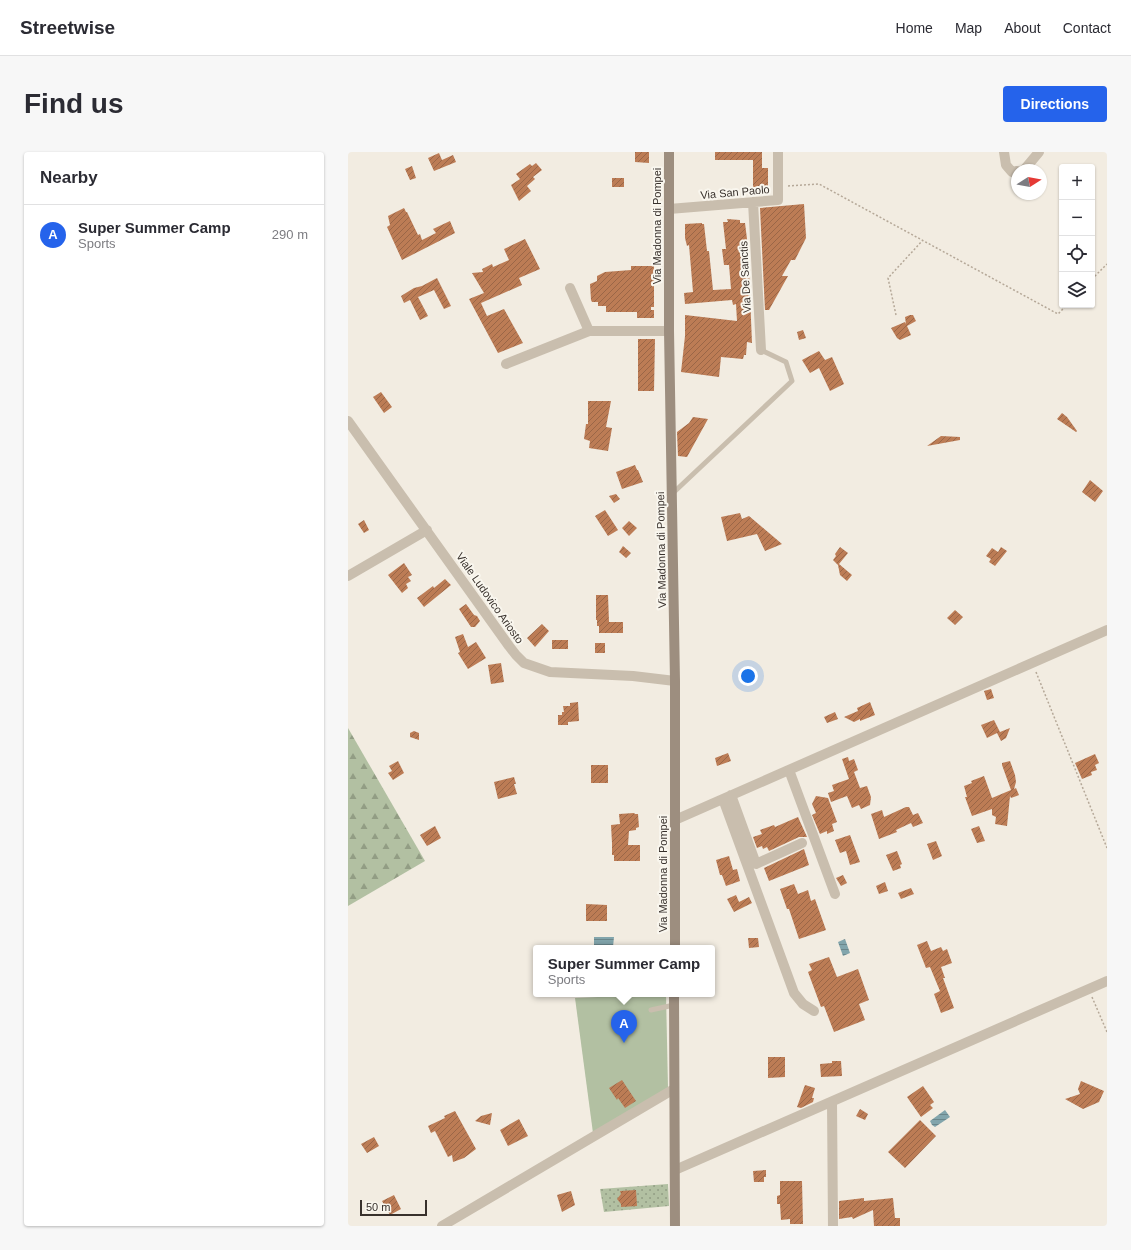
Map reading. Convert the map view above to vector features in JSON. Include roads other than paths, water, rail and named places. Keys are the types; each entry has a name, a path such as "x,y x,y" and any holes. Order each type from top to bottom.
{"street":[{"name":"Via Madonna di Pompei","path":"669,152 669,330 675,680 675,945"},
{"name":"Via San Paolo","path":"669,209 778,200 778,152"},
{"path":"1004,152 1006,165 1011,171"},
{"path":"1029,164 1039,152"},
{"name":"Via De Sanctis","path":"753,202 761,350"},
{"path":"570,288 589,331"},
{"path":"506,364 589,331 669,330"},
{"name":"Viale Ludovico Ariosto","path":"348,421 516,656 524,663 550,672 632,676 675,680"},
{"path":"348,576 427,530"},
{"path":"675,820 1107,630"},
{"path":"789,770 835,894"},
{"path":"727,797 756,864 802,843"},
{"path":"727,797 794,994 803,1004 814,1011"},
{"path":"675,1170 1107,981"},
{"path":"674,997 675,1226"},
{"path":"442,1226 674,1088"},
{"path":"832,1102 833,1226"}],"lane":[{"path":"672,494 792,381 786,362 761,350"},
{"path":"651,1010 674,1005"}],"water":[{"path":"594,937 614,937 613,945 594,945"},
{"path":"845,939 850,953 843,956 838,942"},
{"path":"945,1110 950,1117 935,1127 932,1125 930,1121"}],"place":[{"name":"Super Summer Camp","path":"624,1043"}]}
